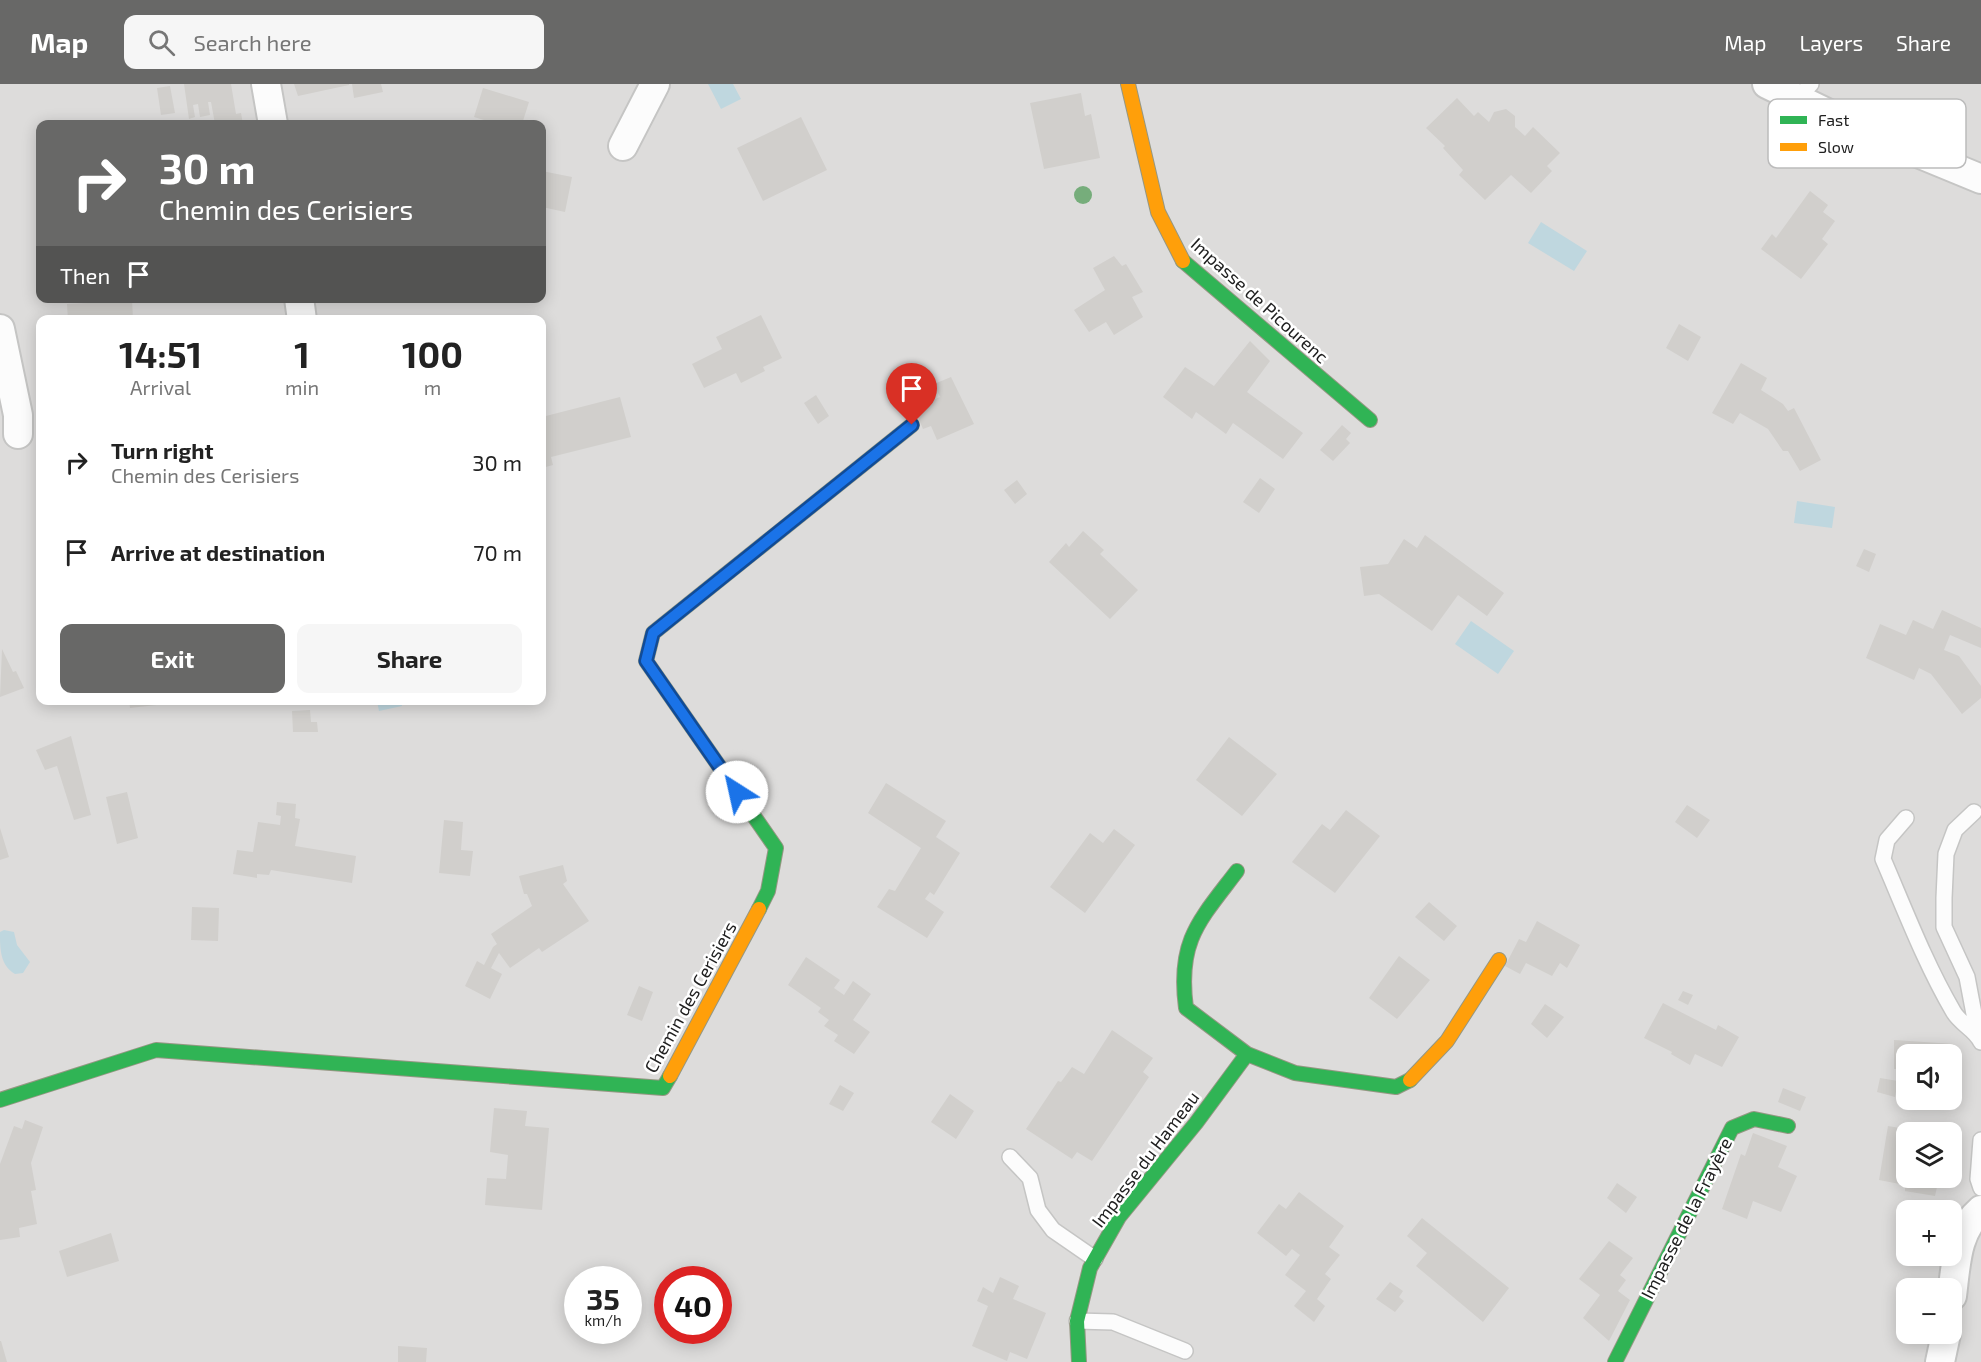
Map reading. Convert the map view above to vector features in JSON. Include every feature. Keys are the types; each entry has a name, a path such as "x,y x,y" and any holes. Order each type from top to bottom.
{"street":[{"path":"266,84 272,120"},
{"path":"623,146 655,84"},
{"name":"Impasse de Picourenc","path":"1128,84 1155,202 1180,258 1370,420"},
{"path":"1767,84 1804,91"},
{"path":"1955,168 1981,179"},
{"path":"0,329 18,415 19,434"},
{"name":"Chemin des Cerisiers","path":"0,1100 156,1050 663,1088 768,891 776,848 646,661 653,633 912,425"},
{"path":"1237,871 1186,941 1180,978 1186,1008 1246,1054 1294,1073 1353,1083 1396,1087 1415,1078 1447,1041 1499,960"},
{"name":"Impasse du Hameau","path":"1079,1362 1077,1321 1090,1268 1119,1217 1197,1123 1246,1054"},
{"name":"Impasse de la Frayère","path":"1615,1362 1731,1128 1754,1119 1788,1126"},
{"path":"1954,1278 1958,1247 1968,1221 1981,1210"},
{"path":"1940,1362 1944,1344"}],"lane":[{"path":"1974,812 1955,830 1946,854 1944,927 1967,977 1979,1038"},
{"path":"1906,818 1887,840 1883,859 1930,966 1954,1014 1979,1038"},
{"path":"1981,1140 1978,1179 1981,1188"},
{"path":"1010,1157 1030,1178 1038,1210 1053,1230 1095,1259"},
{"path":"1077,1321 1113,1322 1185,1351"}],"shaded area":[{"path":"0,84 1981,84 1981,1362 0,1362"}],"water":[{"path":"708,84 733,84 741,99 721,109"},
{"path":"1541,222 1587,251 1574,271 1528,243"},
{"path":"1797,501 1835,507 1832,528 1794,523"},
{"path":"1471,621 1514,651 1498,674 1455,644"},
{"path":"378,705 402,705 402,706 379,711"},
{"path":"4,930 14,932 17,945 30,962 23,973 15,974 6,966 1,950 0,932"}],"building":[{"path":"184,84 231,84 236,114 241,113 242,120 214,120 211,102 208,102 210,115 200,117 198,104 193,105 195,117 189,119"},
{"path":"294,84 349,84 349,85 298,96"},
{"path":"352,84 381,84 383,92 354,98"},
{"path":"170,86 175,113 161,115 157,88"},
{"path":"483,88 529,102 523,120 484,120 474,117"},
{"path":"1081,93 1085,116 1091,114 1100,158 1044,169 1030,103"},
{"path":"1457,98 1474,116 1478,112 1489,122 1494,112 1506,109 1515,116 1515,127 1525,136 1533,127 1560,153 1547,166 1552,171 1531,193 1511,175 1485,200 1459,175 1463,170 1443,148 1445,146 1426,128"},
{"path":"801,117 827,170 763,201 737,148"},
{"path":"546,172 572,177 565,212 546,208"},
{"path":"1810,191 1828,205 1823,212 1835,221 1822,239 1828,244 1801,279 1761,249 1772,234 1776,238"},
{"path":"1114,256 1122,266 1126,264 1143,292 1132,297 1143,317 1114,335 1106,322 1089,332 1074,310 1105,290 1093,268"},
{"path":"132,303 133,315 68,315 67,304"},
{"path":"761,315 782,358 763,367 765,371 741,383 736,373 704,388 692,364 722,349 716,337"},
{"path":"1679,324 1701,337 1688,361 1666,348"},
{"path":"1250,341 1270,361 1247,392 1303,433 1283,459 1233,423 1226,434 1196,412 1192,419 1163,397 1185,367 1214,386"},
{"path":"1741,363 1767,378 1761,390 1783,404 1788,411 1794,408 1821,460 1800,471 1788,451 1783,451 1768,429 1740,413 1733,424 1712,413"},
{"path":"951,377 974,424 937,440 931,426 923,429 914,408 940,397 934,384"},
{"path":"816,395 829,416 818,424 804,403"},
{"path":"620,397 631,437 551,457 553,465 546,467 546,416"},
{"path":"1342,425 1351,433 1346,439 1350,443 1333,461 1320,450"},
{"path":"1260,478 1275,489 1259,513 1243,502"},
{"path":"1017,480 1027,494 1015,504 1004,490"},
{"path":"1083,531 1104,550 1100,554 1138,590 1110,619 1049,562 1066,543 1069,547"},
{"path":"1425,535 1504,593 1487,616 1458,595 1432,631 1379,594 1364,596 1360,567 1388,564 1404,539 1417,548"},
{"path":"1864,549 1876,554 1869,572 1856,566"},
{"path":"1942,610 1981,628 1981,648 1950,635 1944,650 1959,656 1981,686 1981,698 1962,714 1931,674 1919,668 1914,680 1866,658 1880,624 1906,635 1913,620 1933,629"},
{"path":"2,649 24,688 0,697"},
{"path":"130,705 156,705 130,708"},
{"path":"310,710 311,722 317,722 318,732 293,732 292,711"},
{"path":"71,736 91,815 74,820 57,766 45,770 36,750"},
{"path":"1229,737 1277,774 1242,816 1196,780"},
{"path":"886,783 946,821 936,837 960,853 934,895 930,892 925,899 944,912 927,938 877,907 889,889 895,891 921,848 868,813"},
{"path":"127,792 138,838 117,844 106,797"},
{"path":"277,802 296,804 295,818 300,819 295,846 356,856 352,883 271,870 269,875 257,874 257,878 233,874 237,850 253,852 258,822 280,825 281,816 276,815"},
{"path":"1687,805 1710,820 1697,838 1675,822"},
{"path":"1346,810 1380,836 1335,893 1292,862 1322,824 1330,830"},
{"path":"444,820 463,822 461,850 473,851 470,876 439,873"},
{"path":"0,828 9,857 0,860"},
{"path":"1114,829 1135,845 1085,913 1050,887 1090,833 1103,843"},
{"path":"563,865 567,881 563,884 589,921 542,952 539,948 510,968 499,953 491,968 502,974 490,999 465,986 477,961 484,965 493,947 497,944 491,934 532,906 527,894 524,894 519,876"},
{"path":"1429,902 1457,926 1444,941 1415,917"},
{"path":"192,907 219,908 218,941 191,940"},
{"path":"1537,921 1580,945 1567,968 1560,963 1552,976 1526,963 1520,974 1505,966 1519,939 1526,942"},
{"path":"1399,956 1430,980 1397,1019 1369,998"},
{"path":"806,957 840,980 834,988 844,995 853,981 871,994 853,1020 870,1032 854,1054 834,1041 838,1035 824,1026 829,1020 818,1012 821,1008 788,985"},
{"path":"639,986 653,992 642,1021 627,1015"},
{"path":"1683,991 1693,995 1688,1005 1678,1000"},
{"path":"1663,1003 1716,1030 1718,1025 1739,1037 1722,1067 1695,1054 1690,1065 1671,1054 1672,1052 1644,1038"},
{"path":"1545,1004 1564,1017 1547,1038 1531,1024"},
{"path":"1112,1030 1153,1058 1143,1072 1149,1077 1092,1161 1077,1152 1072,1159 1026,1129 1058,1081 1061,1082 1072,1067 1084,1074"},
{"path":"1894,1040 1954,1044 1896,1044 1896,1069 1894,1069"},
{"path":"1880,1078 1896,1081 1895,1097 1877,1092"},
{"path":"840,1085 854,1093 843,1111 829,1104"},
{"path":"1783,1088 1806,1097 1800,1111 1778,1102"},
{"path":"950,1094 974,1111 956,1139 931,1122"},
{"path":"494,1108 527,1111 525,1126 549,1128 542,1210 485,1205 487,1178 506,1179 508,1155 490,1152"},
{"path":"25,1120 43,1127 31,1163 36,1190 31,1191 37,1224 19,1228 20,1237 0,1240 0,1164 14,1126 22,1129"},
{"path":"1888,1126 1896,1127 1896,1183 1879,1180"},
{"path":"1753,1133 1787,1146 1778,1167 1797,1176 1781,1212 1753,1201 1747,1219 1722,1209 1741,1154 1745,1156"},
{"path":"1617,1183 1637,1197 1626,1213 1607,1198"},
{"path":"1905,1188 1937,1188 1935,1196 1905,1191"},
{"path":"1299,1192 1344,1226 1329,1247 1340,1255 1325,1274 1331,1279 1317,1299 1325,1306 1314,1322 1294,1306 1306,1291 1285,1275 1300,1255 1292,1249 1286,1256 1257,1233 1279,1204 1286,1209"},
{"path":"1422,1218 1509,1288 1483,1322 1416,1266 1427,1253 1407,1236"},
{"path":"111,1233 119,1261 67,1277 59,1251"},
{"path":"1609,1241 1633,1258 1620,1275 1626,1280 1618,1291 1630,1300 1609,1341 1583,1318 1600,1295 1579,1279"},
{"path":"1000,1277 1019,1286 1013,1299 1046,1313 1027,1359 1010,1352 1007,1361 972,1346 988,1306 977,1301 983,1287 993,1293"},
{"path":"1390,1282 1403,1291 1399,1297 1404,1301 1395,1312 1376,1299"},
{"path":"1,1341 7,1362 0,1362"},
{"path":"398,1346 427,1348 426,1362 398,1362"}],"traffic: fast":[{"path":"1183,261 1370,420"},
{"path":"759,909 768,891 776,848 646,661 653,633 912,425"},
{"path":"1237,871 1202,919 1188,948 1184,985 1186,1008 1247,1054 1295,1073 1396,1087 1410,1080"},
{"path":"0,1100 156,1050 663,1088 670,1076"},
{"path":"1079,1362 1077,1321 1090,1268 1119,1217 1196,1123 1247,1054"},
{"path":"1615,1362 1732,1128 1754,1119 1788,1126"}],"traffic: slow":[{"path":"1128,84 1158,212 1183,261"},
{"path":"670,1076 759,909"},
{"path":"1410,1080 1447,1041 1499,960"}],"route":[{"path":"737,792 646,661 653,633 912,425"}]}
